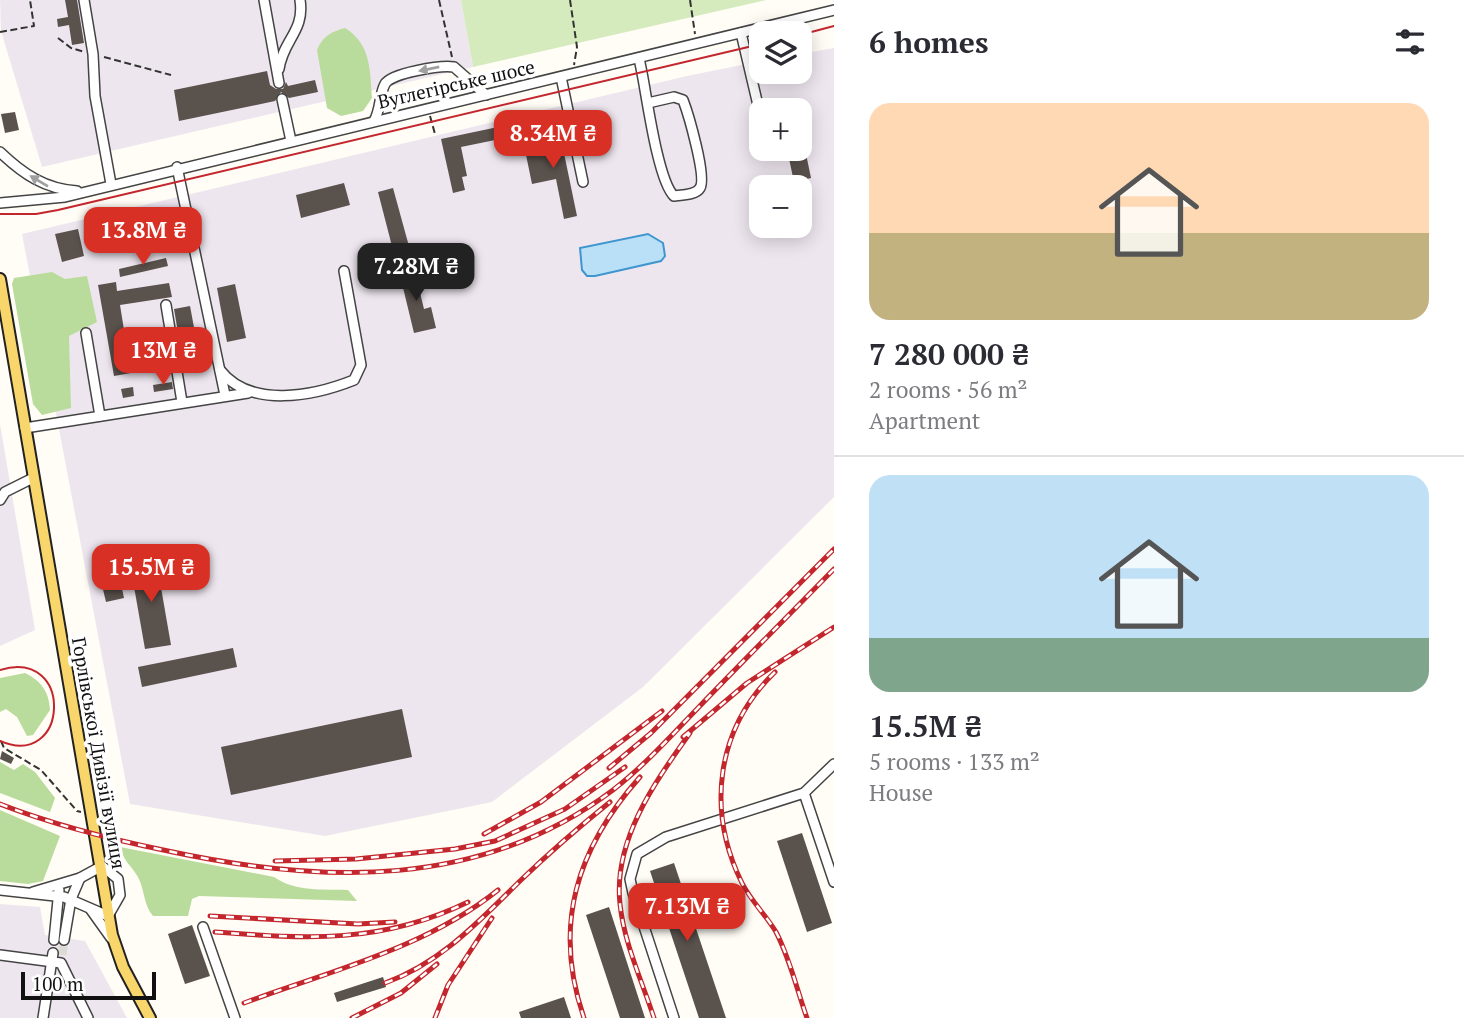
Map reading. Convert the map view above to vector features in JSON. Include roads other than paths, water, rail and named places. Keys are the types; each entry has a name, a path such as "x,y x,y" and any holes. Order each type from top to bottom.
{"main road":[{"name":"Горлівської Дивізії вулиця","path":"0,279 93,812 108,916 114,943 150,1018"}],"street":[{"path":"84,0 93,54 94,96 111,184"},
{"path":"264,0 278,79 281,54 302,20 300,0"},
{"name":"Вуглегірське шосе","path":"0,203 43,200 86,191 834,10"},
{"path":"741,33 756,98"},
{"path":"639,58 648,103 669,191 674,196 696,192 701,187 702,174 683,100 674,97 648,103"},
{"path":"374,121 381,108 384,86 393,77 454,67 486,94"},
{"path":"561,77 583,182"},
{"path":"282,99 291,141"},
{"path":"0,152 41,184 61,190 86,191"},
{"path":"177,167 225,395"},
{"path":"25,428 225,395 256,394 278,397 344,384 358,376 360,365 344,271"},
{"path":"166,305 182,402"},
{"path":"86,333 100,416"},
{"path":"220,370 233,386 256,394"},
{"path":"0,500 5,492 33,478"},
{"path":"674,1018 633,893 630,879 637,854 666,837 804,793 834,764"},
{"path":"804,793 834,882"},
{"path":"33,892 80,878 102,866"},
{"path":"60,885 59,940 80,878"},
{"path":"0,890 33,892 71,899 108,916"},
{"path":"88,906 114,943"},
{"path":"203,927 234,1018"},
{"path":"0,955 57,958"},
{"path":"43,1018 57,958"},
{"path":"57,958 88,1018"}],"water":[{"path":"648,234 663,243 665,256 661,261 595,276 587,276 582,270 580,248"}],"tunnel":[{"path":"62,955 64,940"}],"tram line":[{"path":"812,32 834,26"},
{"path":"0,214 36,214 58,210 749,47"},
{"path":"0,670 24,668 41,676 51,690 54,708 50,726 40,739 23,746 0,741"}],"railway":[{"path":"609,768 651,733 834,549"},
{"path":"0,804 125,842 226,862 341,873 398,870 454,862 509,846 562,823 613,790 656,751 834,569"},
{"path":"683,737 747,683 834,627"},
{"path":"775,672 755,694 740,719 729,745 721,799 731,855 746,890 781,942 807,1018"},
{"path":"484,834 541,802 662,711"},
{"path":"654,1018 625,933 620,904 620,880 623,857 639,813 663,771 690,733"},
{"path":"275,861 356,859 455,849 495,841 565,809 625,767"},
{"path":"584,1018 570,951 576,889 600,832 640,777"},
{"path":"385,983 405,975 442,952 610,802"},
{"path":"244,1003 409,943 440,928 498,890"},
{"path":"215,932 313,937 375,932 436,916 468,902"},
{"path":"210,916 358,924 395,922"},
{"path":"435,1018 448,985 492,918"},
{"path":"352,1018 401,993 437,964"}]}
